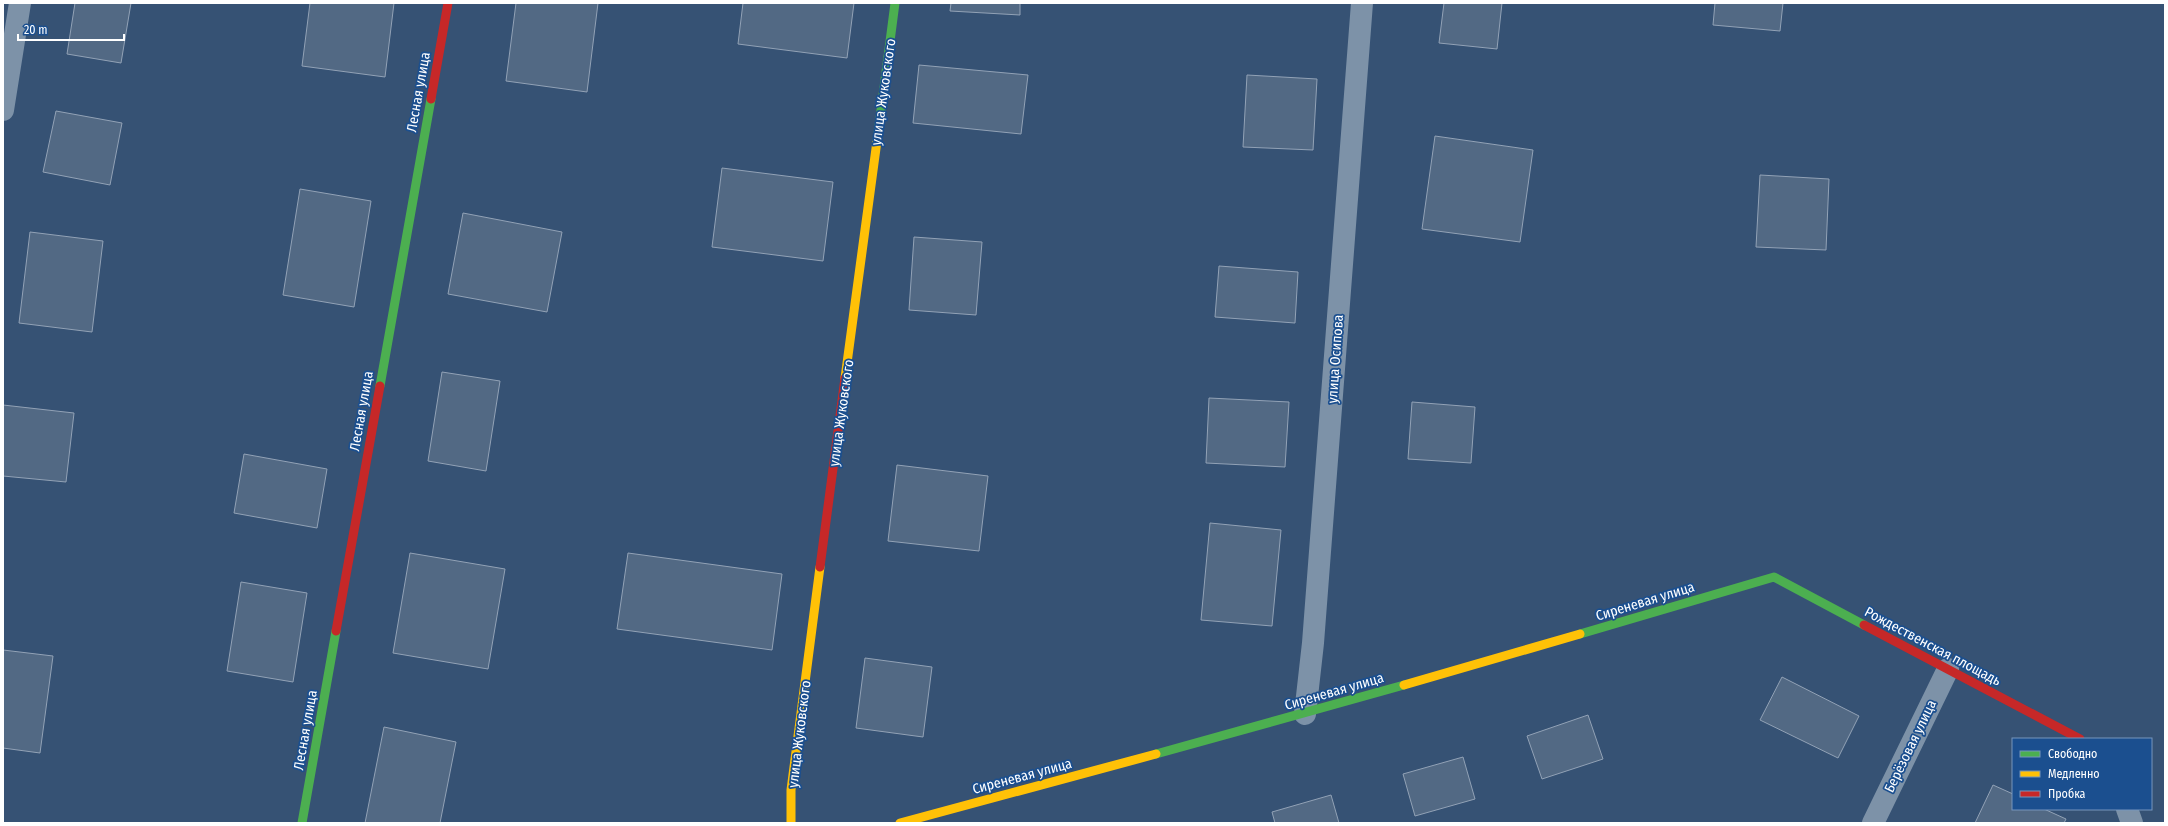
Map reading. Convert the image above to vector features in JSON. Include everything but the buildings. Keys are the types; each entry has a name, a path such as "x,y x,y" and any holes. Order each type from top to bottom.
{"street":[{"path":"3,110 20,3"},
{"name":"Лесная улица","path":"302,823 448,3"},
{"name":"улица Жуковского","path":"791,823 791,790 895,3"},
{"name":"улица Осипова","path":"1305,714 1313,643 1362,3"},
{"name":"Сиреневая улица","path":"900,823 1305,714 1774,577"},
{"name":"Рождественская площадь","path":"1774,577 2078,738"},
{"name":"Берёзовая улица","path":"1873,823 1948,670"},
{"path":"2127,810 2132,823"}],"traffic: fast":[{"path":"877,141 895,3"},
{"path":"380,386 431,99"},
{"path":"1580,634 1774,577 1864,625"},
{"path":"302,823 336,631"},
{"path":"1156,754 1404,685"}],"traffic: slow":[{"path":"845,378 877,141"},
{"path":"791,823 791,790 820,567"},
{"path":"1404,685 1580,634"},
{"path":"900,823 1156,754"}],"traffic: jam":[{"path":"431,99 448,3"},
{"path":"820,567 845,378"},
{"path":"336,631 380,386"},
{"path":"1864,625 2078,738"}]}
